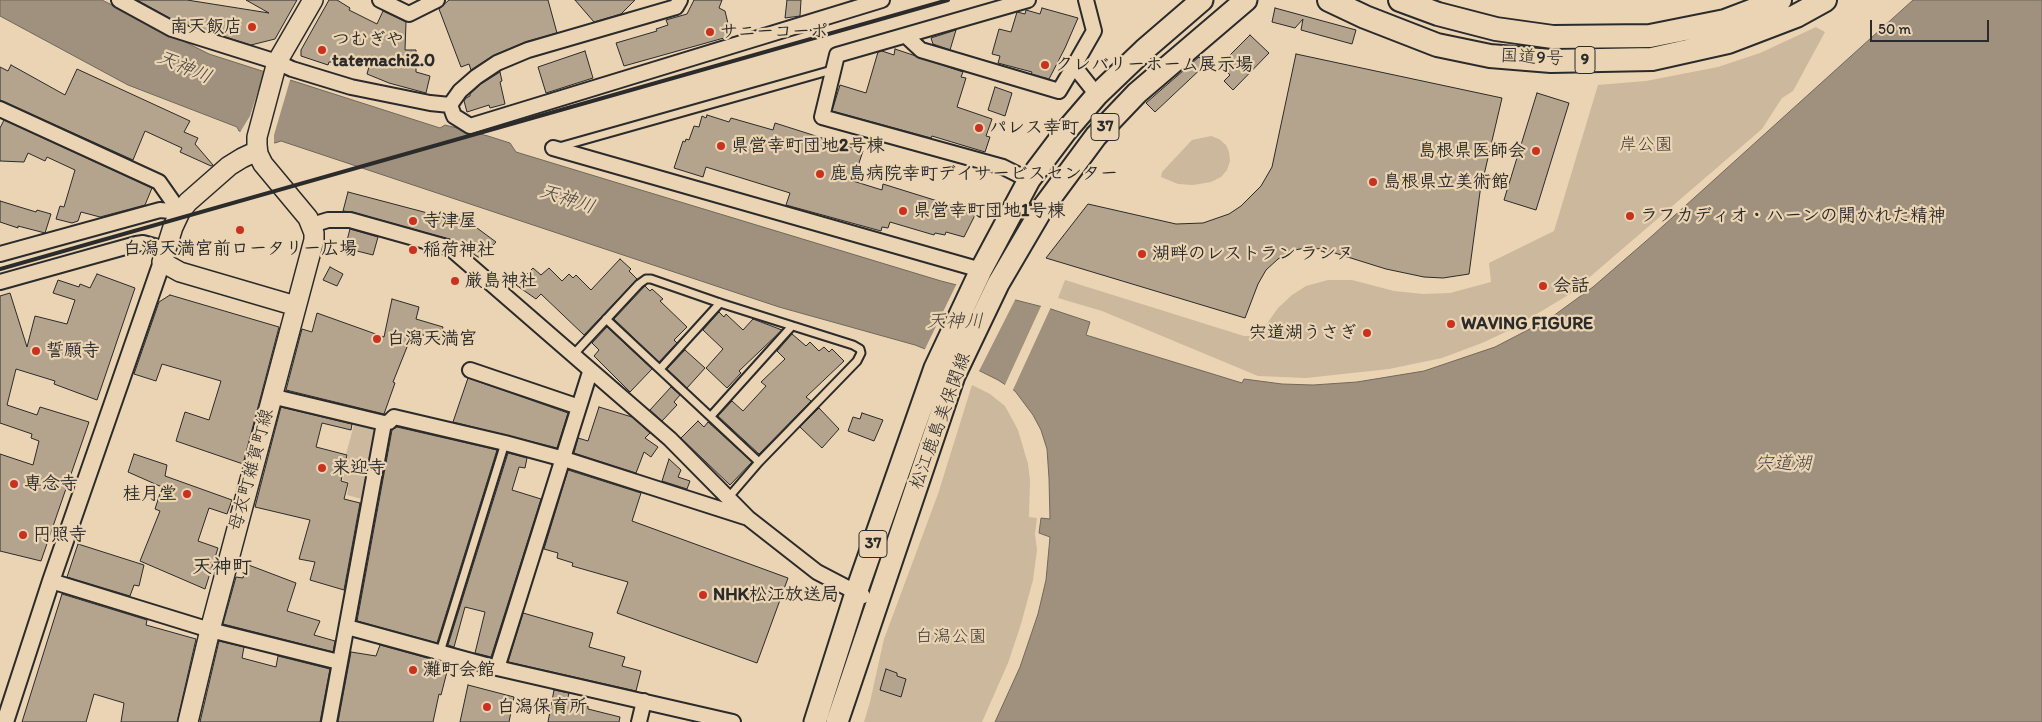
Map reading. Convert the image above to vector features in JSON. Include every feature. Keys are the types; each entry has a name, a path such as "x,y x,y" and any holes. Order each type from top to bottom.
{"highway":[{"name":"国道9号","path":"1400,0 1430,7 1496,29 1553,37 1650,36 1725,20 1780,0"},
{"name":"国道9号","path":"1332,2 1437,46 1490,56 1560,61 1652,59 1728,42 1796,16 1825,0"}],"main road":[{"path":"312,225 263,164 257,144 276,68 313,0"},
{"path":"1097,95 1134,45 1174,12 1184,0"},
{"name":"松江鹿島美保関線","path":"815,722 856,593 944,372 977,278 1029,180 1066,131 1097,95 1144,50 1202,0"},
{"name":"松江鹿島美保関線","path":"838,722 877,603 944,372 1042,209 1096,136 1136,93 1246,0"},
{"path":"257,144 198,192 180,212 164,256 180,272 296,306"},
{"name":"母衣町雑賀町線","path":"188,722 271,396 314,240 312,225"}],"street":[{"path":"119,0 172,29 276,68 292,69 351,87 430,103 450,105"},
{"path":"380,0 410,14 436,0"},
{"path":"450,105 460,91 476,77 497,63 528,50 676,7 680,0"},
{"path":"450,105 454,116 470,126 839,6 882,0"},
{"path":"1028,0 837,55 822,117 1003,166 1029,180"},
{"path":"906,36 920,50 1059,91 1094,31 1086,0"},
{"path":"1074,66 1097,95"},
{"path":"0,109 159,182 180,212"},
{"path":"553,148 977,278"},
{"path":"0,254 160,210 180,212"},
{"path":"312,225 328,220 350,220 450,248 590,372 670,439 748,518 817,572 877,603"},
{"path":"0,282 136,244 143,243 164,256 51,581 5,722"},
{"path":"470,370 579,407"},
{"path":"498,668 529,562 564,459 590,372"},
{"path":"271,396 384,423 389,422 394,417 564,459 748,518"},
{"path":"329,722 384,423"},
{"path":"51,581 210,630 339,662"},
{"path":"347,627 498,668 733,722"},
{"path":"639,722 644,701"}],"lane":[{"path":"553,148 832,70"},
{"path":"573,355 639,284 646,279 656,280 720,303 853,345 860,349 861,353 857,361 759,462 728,498"},
{"path":"660,369 720,303"},
{"path":"606,319 759,462"},
{"path":"711,416 792,326"},
{"path":"440,652 505,444"}],"green space":[{"name":"岸公園","path":"1816,27 1825,32 1793,91 1782,98 1762,129 1570,294 1510,330 1442,358 1389,369 1306,378 1258,376 1102,311 1058,298 1065,280 1244,336 1253,336 1261,332 1278,308 1292,295 1306,286 1328,280 1352,280 1394,291 1423,294 1450,293 1491,282 1489,263 1554,231 1598,85 1646,81 1718,67 1760,53"},
{"path":"1211,136 1219,139 1226,145 1229,152 1230,161 1227,170 1221,177 1211,182 1193,185 1178,184 1161,177 1162,172 1192,140"},
{"name":"白潟公園","path":"972,385 990,394 1005,406 1018,430 1028,464 1030,480 1029,517 1037,518 1035,534 1037,550 1033,580 1021,624 1008,663 982,722 864,722 884,639 938,494"},
{"path":"355,421 374,426 375,429 362,499 347,495 349,482 343,480 348,455 346,454"}],"water":[{"name":"宍道湖","path":"0,0 102,0 209,54 440,128 445,125 488,136 510,143 516,152 941,281 1051,309 1090,322 1086,335 1242,383 1244,379 1282,384 1313,385 1357,382 1424,371 1495,347 1549,319 1593,287 1653,235 1913,0 2042,0 2042,722 995,722 1020,667 1038,614 1046,580 1050,537 1039,533 1041,518 1050,519 1047,449 1041,430 1033,415 1015,391 976,369 915,345 779,307 281,141 275,143 239,131 237,127 128,85 0,16"}],"pier":[{"path":"265,69 291,77 274,135 274,144 239,134 250,116"},
{"path":"957,283 1016,298 978,373 924,351"},
{"path":"1042,304 1051,307 1012,392 1004,387"}],"building":[{"path":"137,0 187,0 269,13 246,0 297,0 275,39 251,45 175,21"},
{"path":"329,0 337,0 350,8 349,10 377,24 383,11 406,22 405,50 416,50 416,72 430,76 426,93 389,83 367,74 370,63 329,62 328,65 301,56 301,50"},
{"path":"449,0 548,0 557,33 525,42 494,55 471,70 469,64 461,67 439,9"},
{"path":"575,0 635,0 621,14 594,22"},
{"path":"694,0 722,0 719,8 725,11 731,36 624,66 616,43 657,31 656,29 668,25 666,20 687,14"},
{"path":"787,0 801,0 800,16 785,18"},
{"path":"1042,8 1078,18 1049,79 1031,74 1032,72 998,63 1000,56 992,54 999,29 1011,32 1017,12 1025,14 1026,10 1040,14"},
{"path":"1275,8 1356,30 1352,44 1301,30 1303,19 1295,28 1272,22"},
{"path":"956,30 950,50 933,44 931,38"},
{"path":"1250,35 1269,53 1233,90 1224,81 1230,75 1220,65"},
{"path":"895,49 963,72 961,77 966,78 957,107 992,119 986,136 990,137 985,152 932,136 931,138 832,111 840,85 866,93 878,52 882,51 894,55"},
{"path":"585,51 593,78 546,93 538,67"},
{"name":"島根県立美術館","path":"1296,54 1502,98 1480,192 1469,274 1443,278 1424,277 1386,269 1322,249 1305,248 1290,251 1266,270 1258,284 1245,318 1046,258 1088,204 1176,224 1203,223 1229,214 1241,206 1261,186 1272,167"},
{"path":"1199,57 1206,64 1155,112 1146,103"},
{"path":"11,65 65,95 77,69 190,121 184,132 198,138 195,144 213,165 211,166 180,152 182,148 145,131 133,160 0,100 0,67 8,71"},
{"path":"500,72 502,81 500,82 505,104 490,108 489,105 467,112 464,101 466,98 481,84"},
{"path":"995,87 1012,93 1005,116 988,110"},
{"name":"島根県医師会","path":"1537,93 1569,103 1536,210 1504,200"},
{"path":"707,115 729,122 731,118 773,130 775,123 863,151 853,181 882,190 883,184 976,213 964,237 946,232 945,235 935,233 934,235 890,222 888,228 882,227 881,231 786,205 790,193 706,167 703,177 674,168 683,141 689,140 694,126 699,127 702,116 706,118"},
{"path":"4,120 152,188 145,205 100,217 81,212 78,221 72,223 56,219 60,206 64,207 75,170 47,157 45,161 28,153 24,162 0,161 0,128"},
{"path":"348,192 439,216 440,212 452,215 477,228 496,242 482,257 478,257 452,240 343,211"},
{"path":"0,201 36,212 37,210 51,214 45,233 18,226 18,228 0,222"},
{"path":"350,229 378,237 373,255 345,248"},
{"path":"620,259 631,269 629,271 637,279 584,335 541,294 536,299 516,285 533,268 541,275 549,268 562,281 569,274 573,278 576,275 591,290"},
{"path":"330,267 343,274 337,286 323,280"},
{"path":"97,274 135,288 97,400 54,384 55,381 16,369 7,405 37,415 40,407 89,422 41,561 0,551 0,454 33,465 39,441 31,438 32,434 0,423 0,296 10,293 27,347 35,316 67,324 75,300 53,293 58,280 79,287 80,284 90,288"},
{"path":"645,286 650,291 652,289 663,299 660,301 687,327 674,340 677,343 659,362 614,319"},
{"path":"170,295 279,327 243,464 176,441 185,412 209,420 221,381 162,364 156,381 134,374 159,302"},
{"path":"392,299 419,307 416,319 443,327 439,340 413,332 393,382 395,383 384,414 286,390 302,329 312,332 317,313 384,337"},
{"path":"719,312 724,317 726,314 743,330 753,319 782,330 739,371 741,373 727,388 706,368 723,349 703,330"},
{"path":"607,327 652,369 630,392 594,356 599,350 592,343"},
{"path":"792,334 806,346 810,342 819,351 824,347 829,352 832,349 844,361 806,397 811,401 759,454 718,416 732,401 743,411 766,386 761,382 785,359 777,351"},
{"path":"685,350 705,368 687,388 667,369"},
{"path":"468,378 568,413 557,448 453,422"},
{"path":"671,387 680,395 674,402 677,405 662,421 650,410"},
{"path":"281,407 352,424 351,430 322,423 316,447 347,455 341,481 348,483 344,499 360,503 344,590 310,580 315,562 299,559 310,520 255,507"},
{"path":"599,407 632,417 650,433 645,438 658,447 651,457 644,452 636,473 574,453 578,438 588,441"},
{"path":"819,408 839,429 822,448 800,427"},
{"path":"862,413 883,420 874,441 848,431 853,417 860,419"},
{"path":"698,421 704,427 708,422 752,462 730,485 681,438"},
{"path":"397,427 497,450 437,643 357,621 392,430"},
{"path":"508,453 527,458 525,468 519,467 512,490 541,499 491,657 475,653 485,612 465,607 454,647 448,645"},
{"path":"134,454 167,465 165,476 232,500 227,514 209,508 198,541 218,548 205,589 140,561 160,511 155,509 162,487 128,472"},
{"path":"669,459 681,470 678,477 690,481 687,489 662,481"},
{"name":"NHK松江放送局","path":"568,470 641,493 632,521 788,578 757,663 617,613 628,582 572,566 573,563 557,558 558,553 544,549"},
{"path":"78,544 144,565 139,586 134,585 130,596 67,577"},
{"path":"246,564 296,583 287,611 320,621 314,635 335,641 333,652 223,624 236,577 243,578"},
{"path":"62,594 147,620 146,625 196,639 177,722 121,722 124,703 94,694 86,722 22,722"},
{"path":"523,613 593,633 589,647 625,657 622,666 641,671 636,691 508,662"},
{"path":"219,641 244,647 242,658 276,667 278,656 330,669 320,722 200,722"},
{"path":"380,645 449,664 441,695 439,694 433,722 338,722 351,652 376,656"},
{"path":"886,669 906,679 901,697 880,690"},
{"name":"白潟保育所","path":"468,685 514,697 509,722 460,722"},
{"path":"554,690 569,693 567,701 588,706 588,709 620,717 619,722 548,722"}],"railway":[{"path":"0,269 948,0"}],"place":[{"name":"南天飯店","path":"252,27"},
{"name":"サニーコーポ","path":"710,32"},
{"name":"つむぎや tatemachi2.0","path":"322,50"},
{"name":"クレバリーホーム展示場","path":"1045,65"},
{"name":"パレス幸町","path":"979,128"},
{"name":"県営幸町団地2号棟","path":"721,146"},
{"name":"島根県医師会","path":"1536,151"},
{"name":"鹿島病院幸町デイサービスセンター","path":"820,174"},
{"name":"島根県立美術館","path":"1373,182"},
{"name":"県営幸町団地1号棟","path":"903,211"},
{"name":"ラフカディオ・ハーンの開かれた精神","path":"1630,216"},
{"name":"寺津屋","path":"413,221"},
{"name":"白潟天満宮前ロータリー広場","path":"240,230"},
{"name":"稲荷神社","path":"413,250"},
{"name":"湖畔のレストラン ラシヌ","path":"1142,254"},
{"name":"厳島神社","path":"455,281"},
{"name":"会話","path":"1543,286"},
{"name":"WAVING FIGURE","path":"1451,324"},
{"name":"宍道湖うさぎ","path":"1367,333"},
{"name":"白潟天満宮","path":"377,339"},
{"name":"誓願寺","path":"36,351"},
{"name":"来迎寺","path":"322,468"},
{"name":"専念寺","path":"14,484"},
{"name":"桂月堂","path":"187,494"},
{"name":"円照寺","path":"23,535"},
{"name":"NHK松江放送局","path":"703,595"},
{"name":"灘町会館","path":"413,670"},
{"name":"白潟保育所","path":"487,707"}],"district":[{"name":"天神町","path":"222,568"}],"water label":[{"name":"天神川","path":"184,68"},
{"name":"天神川","path":"567,200"},
{"name":"天神川","path":"955,322"}]}
